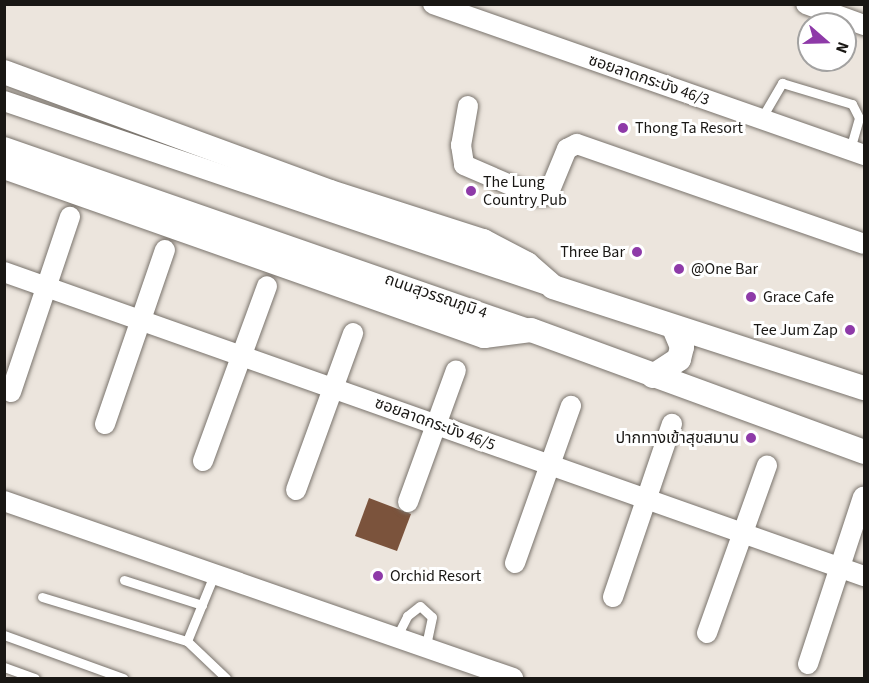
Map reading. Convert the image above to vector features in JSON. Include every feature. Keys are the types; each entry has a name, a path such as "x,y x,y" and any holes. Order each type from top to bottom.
{"street":[{"name":"ซอยลาดกระบัง 46/3","path":"433,4 857,153"},
{"path":"806,4 864,26"},
{"path":"4,72 330,192 483,241 527,264 553,287"},
{"path":"4,101 674,328 861,385"},
{"path":"468,106 460,145 464,165 536,196 548,195 567,149 577,144 864,244"},
{"name":"ถนนสุวรรณภูมิ 4","path":"4,147 531,330 864,452"},
{"path":"4,167 484,336 531,330"},
{"path":"11,392 70,217"},
{"path":"105,424 165,250"},
{"name":"ซอยลาดกระบัง 46/5","path":"4,272 141,318 741,535 864,576"},
{"path":"203,461 267,286"},
{"path":"653,376 679,359 682,348 674,328"},
{"path":"296,490 353,333"},
{"path":"408,502 456,370"},
{"path":"515,563 571,406"},
{"path":"613,597 672,424"},
{"path":"707,633 766,465"},
{"path":"807,664 863,497"},
{"path":"4,501 513,678"}],"lane":[{"path":"760,119 782,83 852,104 859,118 857,153"},
{"path":"187,641 214,575"},
{"path":"124,580 202,605"},
{"path":"42,597 187,641 226,678"},
{"path":"396,639 407,616 420,606 432,617 425,649"},
{"path":"4,635 123,678"},
{"path":"4,667 35,678"}],"building":[{"name":"Orchid Resort","path":"369,498 411,514 397,551 355,536"}],"place":[{"name":"Thong Ta Resort","path":"623,128"},
{"name":"The Lung Country Pub","path":"471,191"},
{"name":"Three Bar","path":"637,252"},
{"name":"@One Bar","path":"679,269"},
{"name":"Grace Cafe","path":"751,297"},
{"name":"Tee Jum Zap","path":"850,330"},
{"name":"ปากทางเข้าสุขสมาน","path":"751,438"},
{"name":"Orchid Resort","path":"378,576"}]}
